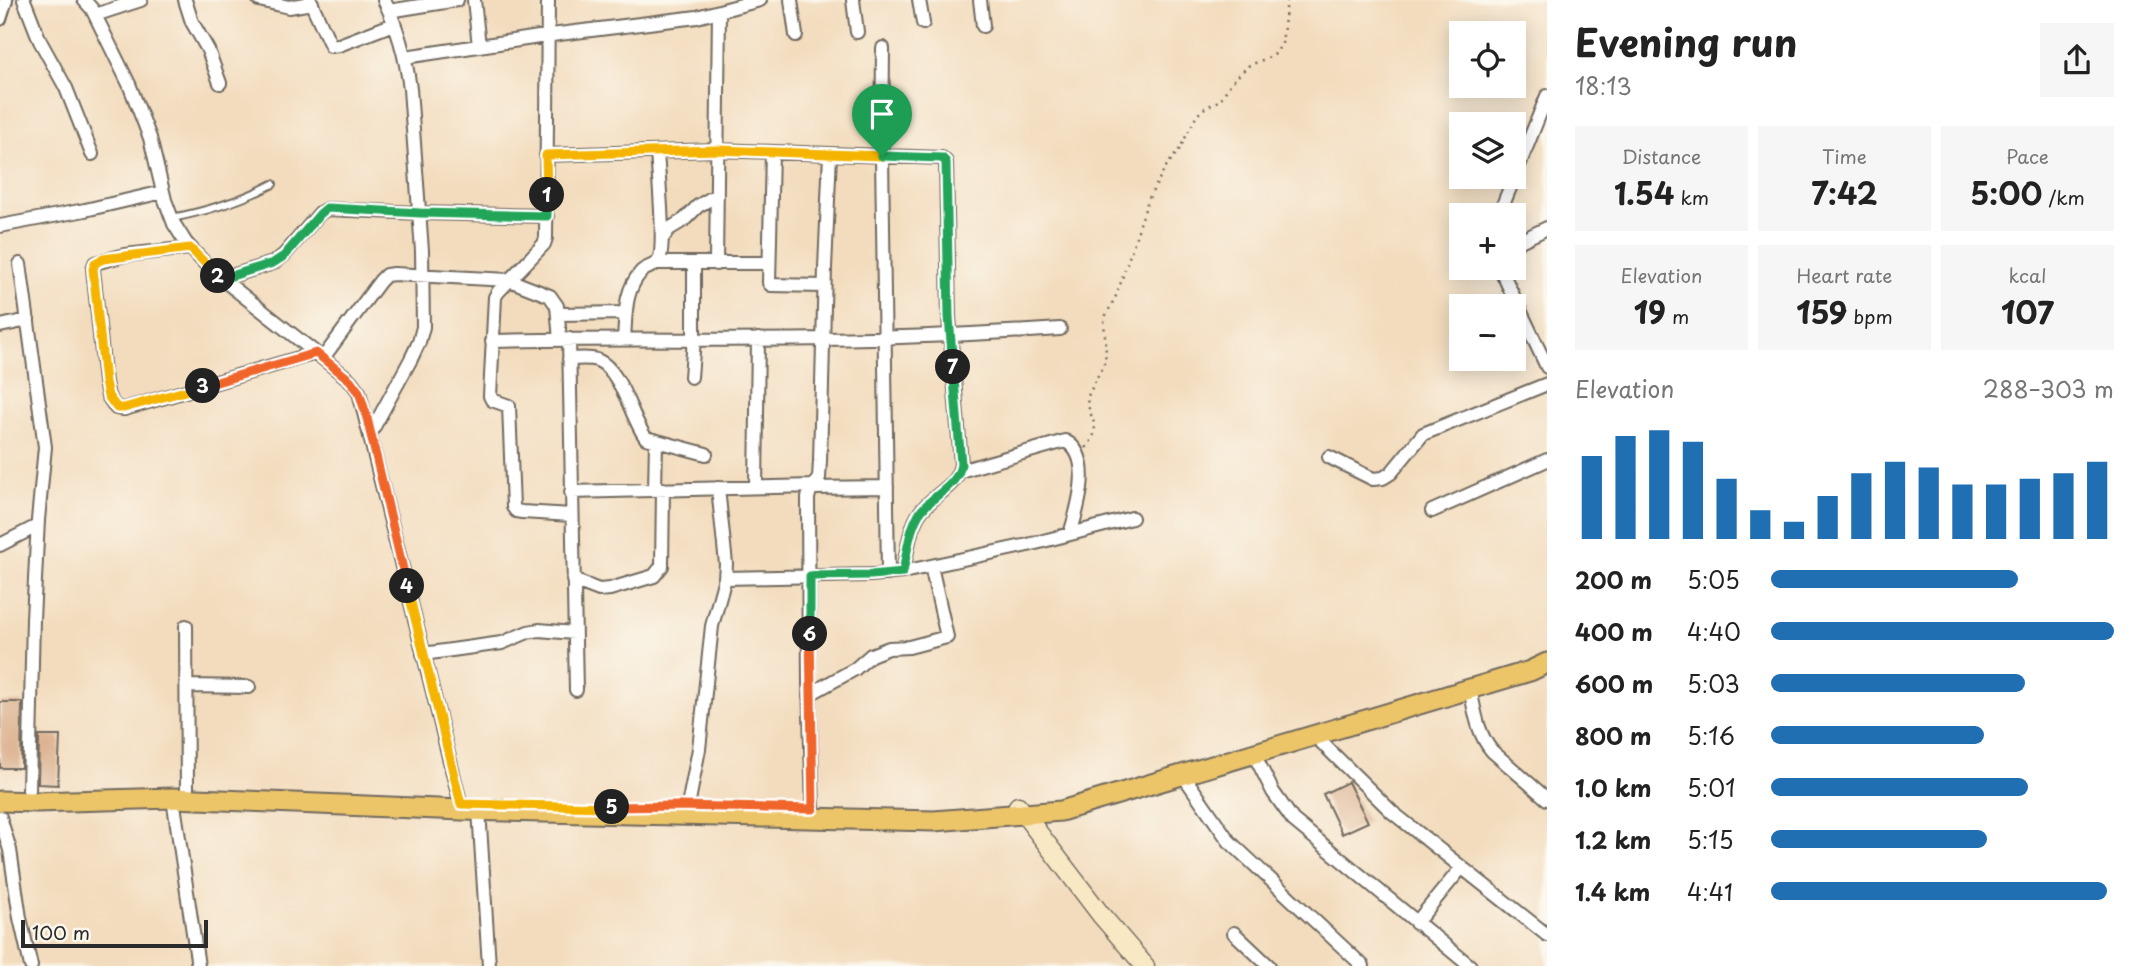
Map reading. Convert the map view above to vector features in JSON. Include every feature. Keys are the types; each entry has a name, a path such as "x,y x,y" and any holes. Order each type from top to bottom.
{"main road":[{"path":"0,789 467,808 934,821 1021,810 1078,797 1503,674 1547,654"},
{"path":"467,808 688,806 1061,811 1530,671 1547,663"},
{"path":"0,801 36,802 180,795"}],"street":[{"path":"0,19 6,0"},
{"path":"24,0 40,41 66,88 92,154"},
{"path":"85,0 129,84 150,138 172,218 190,248 212,271 350,380 359,392 423,654 467,808 489,966"},
{"path":"95,15 141,0"},
{"path":"185,0 191,22 208,50 220,83"},
{"path":"259,0 289,7 311,2 329,43 334,47 394,24"},
{"path":"370,433 419,342 423,327 420,213 410,89 405,57 387,5 456,0"},
{"path":"474,0 479,46"},
{"path":"548,0 547,238 495,297 489,396 492,400 509,406 513,507 522,513 572,515"},
{"path":"405,57 697,17 719,11 733,3 761,0"},
{"path":"791,0 796,35"},
{"path":"853,0 857,32"},
{"path":"919,0 923,23"},
{"path":"979,0 983,26"},
{"path":"716,264 719,11"},
{"path":"883,48 888,574"},
{"path":"1504,203 1547,96"},
{"path":"546,155 717,150 942,158 946,162 951,336 960,471 957,480 932,498 919,514 903,572"},
{"path":"657,152 662,239 657,263"},
{"path":"772,152 768,280 771,285 824,286"},
{"path":"813,809 808,498 819,478 830,154"},
{"path":"0,226 163,192"},
{"path":"662,239 669,229 717,195"},
{"path":"222,279 273,263 284,256 327,208 547,216"},
{"path":"1528,237 1547,228"},
{"path":"1528,237 1547,235"},
{"path":"190,248 125,255 95,263 93,269 105,382 108,396 117,408 320,356 386,275 509,280 550,296 555,301 569,359 576,690"},
{"path":"624,338 629,291 641,272 657,263 768,263"},
{"path":"20,264 45,447 37,526 29,790"},
{"path":"691,377 694,264"},
{"path":"1506,280 1547,367"},
{"path":"558,314 626,313"},
{"path":"0,326 29,320"},
{"path":"492,341 885,338 1060,329"},
{"path":"756,487 758,339"},
{"path":"569,359 599,361 610,371 627,398 646,438 706,454"},
{"path":"1329,457 1373,479 1383,478 1391,473 1423,434 1547,384"},
{"path":"573,580 599,590 610,589 654,576 659,572 662,566 656,441"},
{"path":"960,471 1065,441 1073,445 1079,457 1082,488 1070,534"},
{"path":"1432,511 1547,460"},
{"path":"571,492 887,487"},
{"path":"688,806 699,749 712,626 725,578 718,488"},
{"path":"725,578 903,572 1132,518"},
{"path":"0,545 37,526"},
{"path":"810,694 855,669 871,655 889,648 909,647 947,636 931,566"},
{"path":"186,626 187,686 180,795 198,966"},
{"path":"423,654 502,643 539,630 574,634"},
{"path":"187,686 249,687"},
{"path":"1470,689 1479,733 1484,742 1547,799"},
{"path":"1315,736 1392,812 1547,935"},
{"path":"1254,754 1273,792 1293,820 1470,966"},
{"path":"1183,775 1229,841 1362,966"},
{"path":"1021,810 1101,915 1145,966"},
{"path":"0,817 10,850 20,918 31,966"},
{"path":"1416,923 1462,867"},
{"path":"1234,933 1269,966"}],"lane":[{"path":"172,218 231,202 273,184"}],"path":[{"path":"1079,457 1095,437 1096,431 1087,398 1106,354 1104,319 1117,294 1148,200 1197,115 1220,100 1231,83 1248,66 1278,51 1282,44 1287,0"}],"building":[{"path":"0,702 22,702 21,768 0,768"},
{"path":"39,736 60,736 58,785 38,784"},
{"path":"1348,782 1368,822 1342,834 1323,794"}],"route":[{"path":"717,150 882,156 942,158 946,162 949,317 961,464 957,480 932,498 919,514 903,572 810,576 809,683 813,809 678,806 508,807 461,804 366,414 359,392 350,380 316,353 124,408 117,408 108,396 93,269 95,263 103,259 190,248 222,279 273,263 284,256 327,208 547,216 546,155 717,150"}]}
